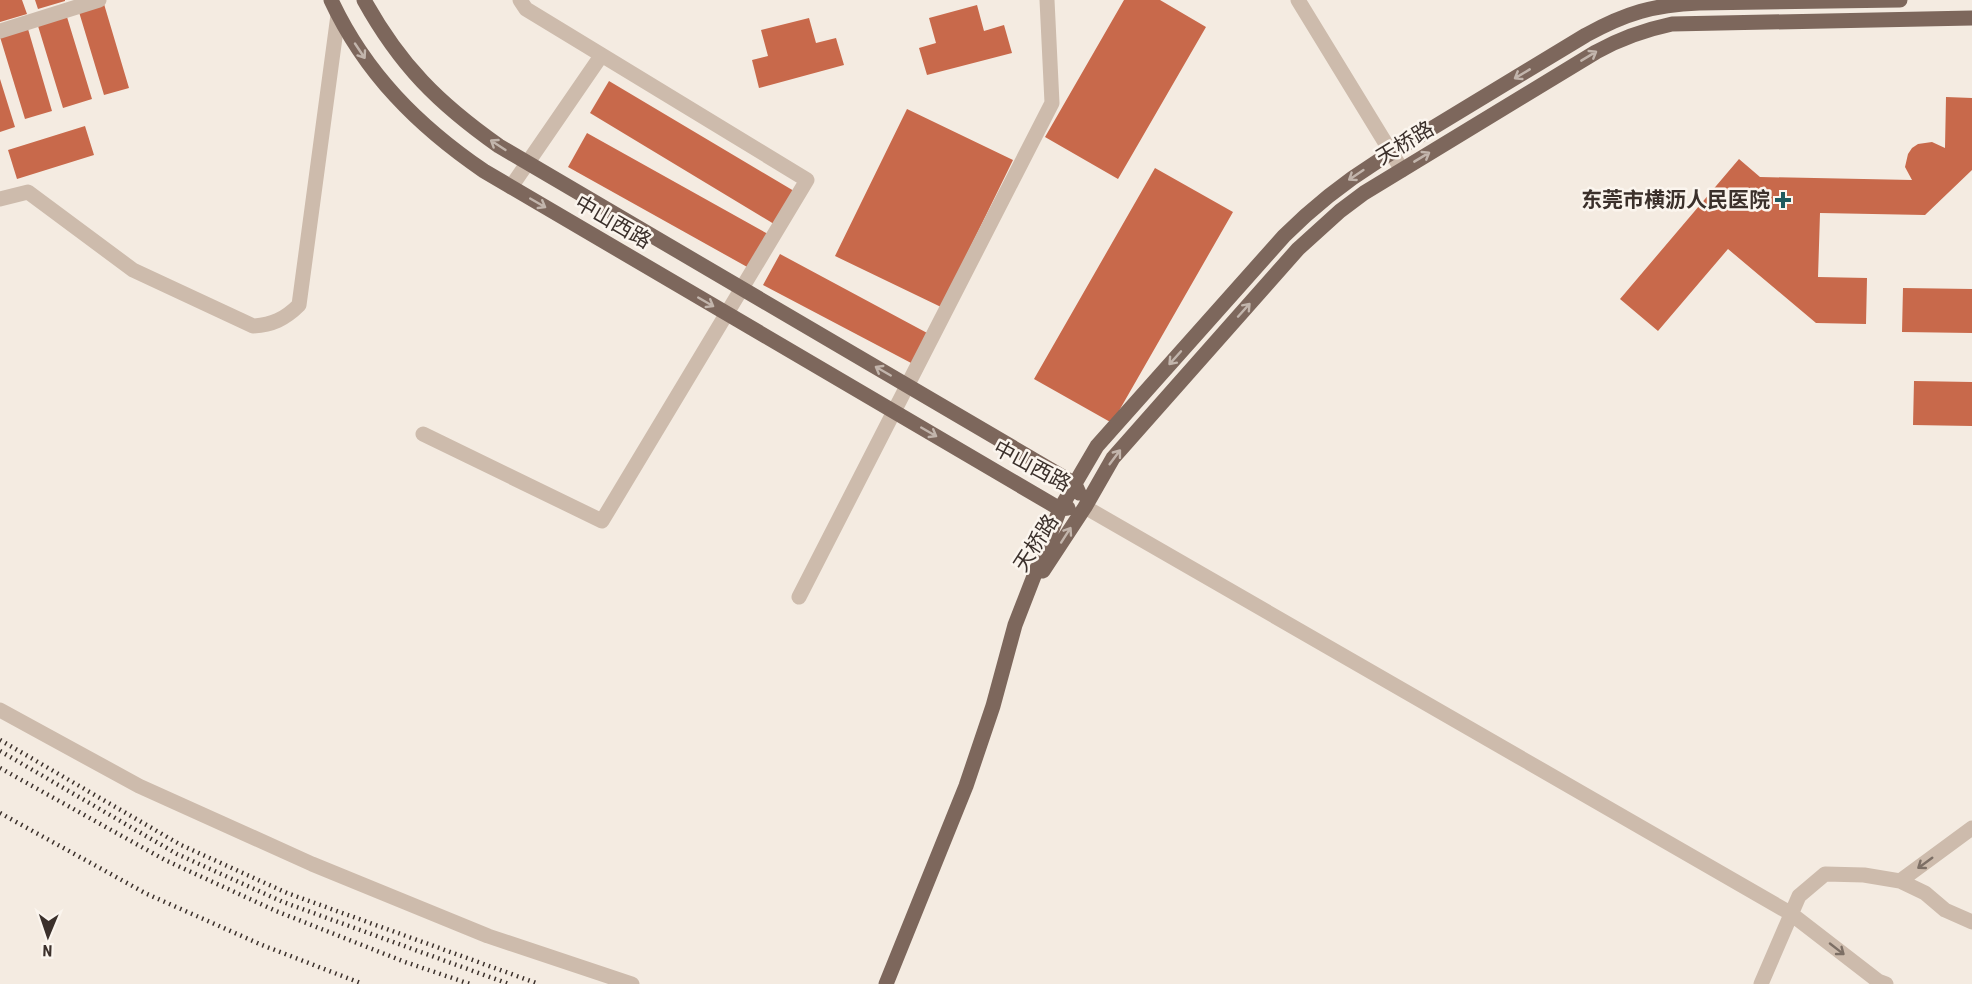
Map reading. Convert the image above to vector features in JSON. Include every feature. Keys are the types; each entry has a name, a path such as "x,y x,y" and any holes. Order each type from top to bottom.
{"main road":[{"name":"中山西路","path":"331,0 360,52 386,86 415,118 448,146 484,171 1060,509 1085,507 1075,484 499,146 466,123 436,97 408,67 385,36 364,0"},
{"name":"天桥路","path":"886,984 973,766 993,706 1015,625 1060,509 1097,447 1284,236 1328,195 1352,177 1611,21 1640,10 1669,5 1900,0"},
{"name":"天桥路","path":"1026,599 1085,507 1113,458 1298,249 1340,211 1402,170 1596,52 1645,29 1672,24 1699,23 1972,18"}],"street":[{"path":"0,31 99,0"},
{"path":"423,434 602,521 807,180 526,9 520,0"},
{"path":"799,597 1052,103 1047,0"},
{"path":"1298,0 1402,170"},
{"path":"0,199 28,192 133,270 253,326 282,319 298,305 338,15"},
{"path":"511,187 601,56"},
{"path":"1085,507 1790,913 1878,981 1886,984"},
{"path":"0,710 139,786 312,864 488,936 632,984"},
{"path":"1900,881 1972,828"},
{"path":"1761,984 1799,896 1825,874 1864,875 1900,881 1925,893 1945,910 1972,922"}],"building":[{"path":"0,0 22,0 27,14 0,22"},
{"path":"35,0 65,0 65,1 38,9"},
{"path":"1124,0 1160,0 1206,27 1118,179 1045,137"},
{"path":"104,4 129,88 104,95 79,12"},
{"path":"977,5 984,31 1004,25 1012,53 927,75 919,48 936,43 929,18"},
{"path":"67,17 92,99 63,108 38,26"},
{"path":"809,18 816,43 836,38 844,65 759,88 752,60 768,56 761,30"},
{"path":"28,29 52,111 25,119 0,37"},
{"path":"0,79 15,127 0,132"},
{"path":"609,81 794,191 774,224 590,113"},
{"path":"1946,97 1972,98 1972,170 1925,215 1820,213 1818,277 1867,278 1866,324 1816,323 1728,249 1658,331 1620,299 1739,159 1760,177 1912,180 1905,167 1912,148 1918,144 1932,142 1945,148"},
{"path":"907,109 1013,160 941,307 835,256"},
{"path":"85,126 94,155 17,179 8,150"},
{"path":"587,133 768,234 749,268 568,167"},
{"path":"1155,168 1233,212 1112,423 1034,379"},
{"path":"780,254 929,334 913,364 763,285"},
{"path":"1903,288 1972,289 1972,333 1902,332"},
{"path":"1914,381 1972,382 1972,426 1913,425"}],"railway":[{"path":"0,740 181,845 287,893 539,984"},
{"path":"0,751 177,854 283,902 509,984"},
{"path":"0,768 165,860 276,911 405,962 470,984"},
{"path":"0,813 147,894 262,945 363,984"}],"place":[{"name":"东莞市横沥人民医院","path":"1783,200"}]}
